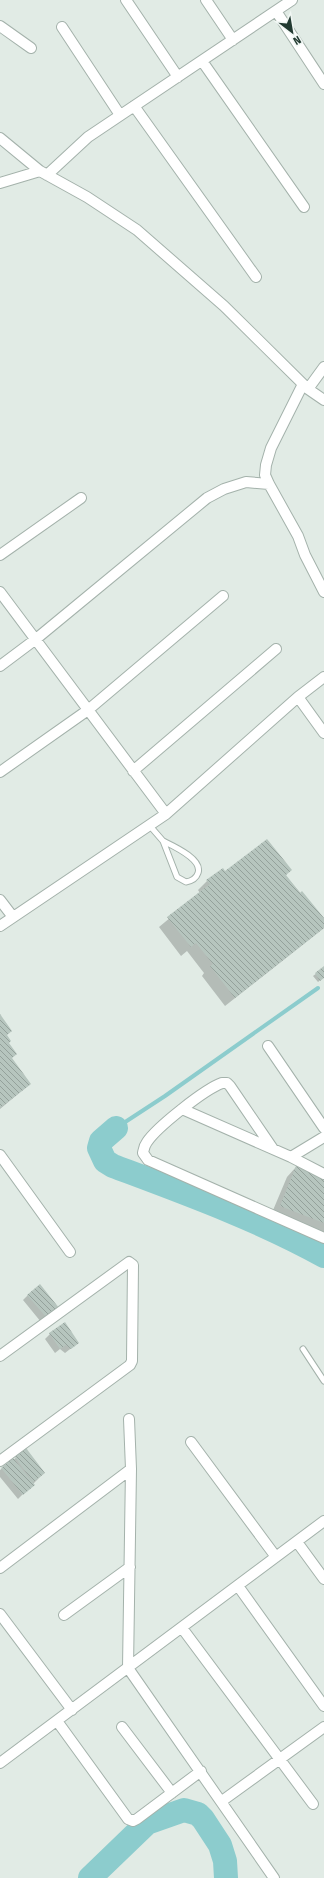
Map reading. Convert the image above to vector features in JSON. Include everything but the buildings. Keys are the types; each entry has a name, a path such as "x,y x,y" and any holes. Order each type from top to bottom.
{"street":[{"path":"126,0 178,77"},
{"path":"206,0 233,40"},
{"path":"0,183 43,173 88,137 292,0"},
{"path":"276,11 324,84"},
{"path":"0,26 31,48"},
{"path":"62,27 120,115"},
{"path":"202,61 304,207"},
{"path":"134,106 256,277"},
{"path":"0,138 43,173 87,197 137,230 224,306 306,386 322,399"},
{"path":"324,367 306,386 271,448 265,475 298,536 305,555 324,592"},
{"path":"0,666 36,639 207,498 224,489 246,482 269,484"},
{"path":"0,555 81,498"},
{"path":"0,592 166,814"},
{"path":"0,772 88,710 223,596"},
{"path":"133,771 276,649"},
{"path":"0,926 166,814 298,697 324,677"},
{"path":"298,697 324,733"},
{"path":"0,900 13,917"},
{"path":"268,1046 324,1128"},
{"path":"273,1149 227,1083 218,1084 182,1109 148,1140 144,1147 143,1153 148,1160 324,1238"},
{"path":"182,1109 291,1157 324,1174"},
{"path":"291,1157 324,1137"},
{"path":"0,1155 70,1252"},
{"path":"0,1356 129,1262 133,1265 132,1361 130,1365 0,1461"},
{"path":"130,1419 131,1469 128,1668 222,1801 274,1878"},
{"path":"191,1442 276,1557"},
{"path":"0,1568 131,1469"},
{"path":"0,1763 324,1522"},
{"path":"296,1542 324,1579"},
{"path":"64,1615 130,1566"},
{"path":"238,1586 324,1706"},
{"path":"0,1614 72,1710"},
{"path":"182,1628 281,1758 313,1804"},
{"path":"57,1721 128,1819 133,1821 138,1819 201,1771"},
{"path":"122,1727 172,1792"},
{"path":"222,1801 324,1727"}],"lane":[{"path":"150,826 163,841 177,877 186,882 192,881 197,876 199,870 196,862 163,841"},
{"path":"302,1349 324,1381"}],"waterway":[{"path":"116,1128 165,1096 318,988"},
{"path":"116,1128 101,1141 99,1148 105,1161 113,1166 247,1218 324,1256"},
{"path":"90,1878 147,1823 184,1810 198,1814 220,1845 225,1861 226,1878"}]}
